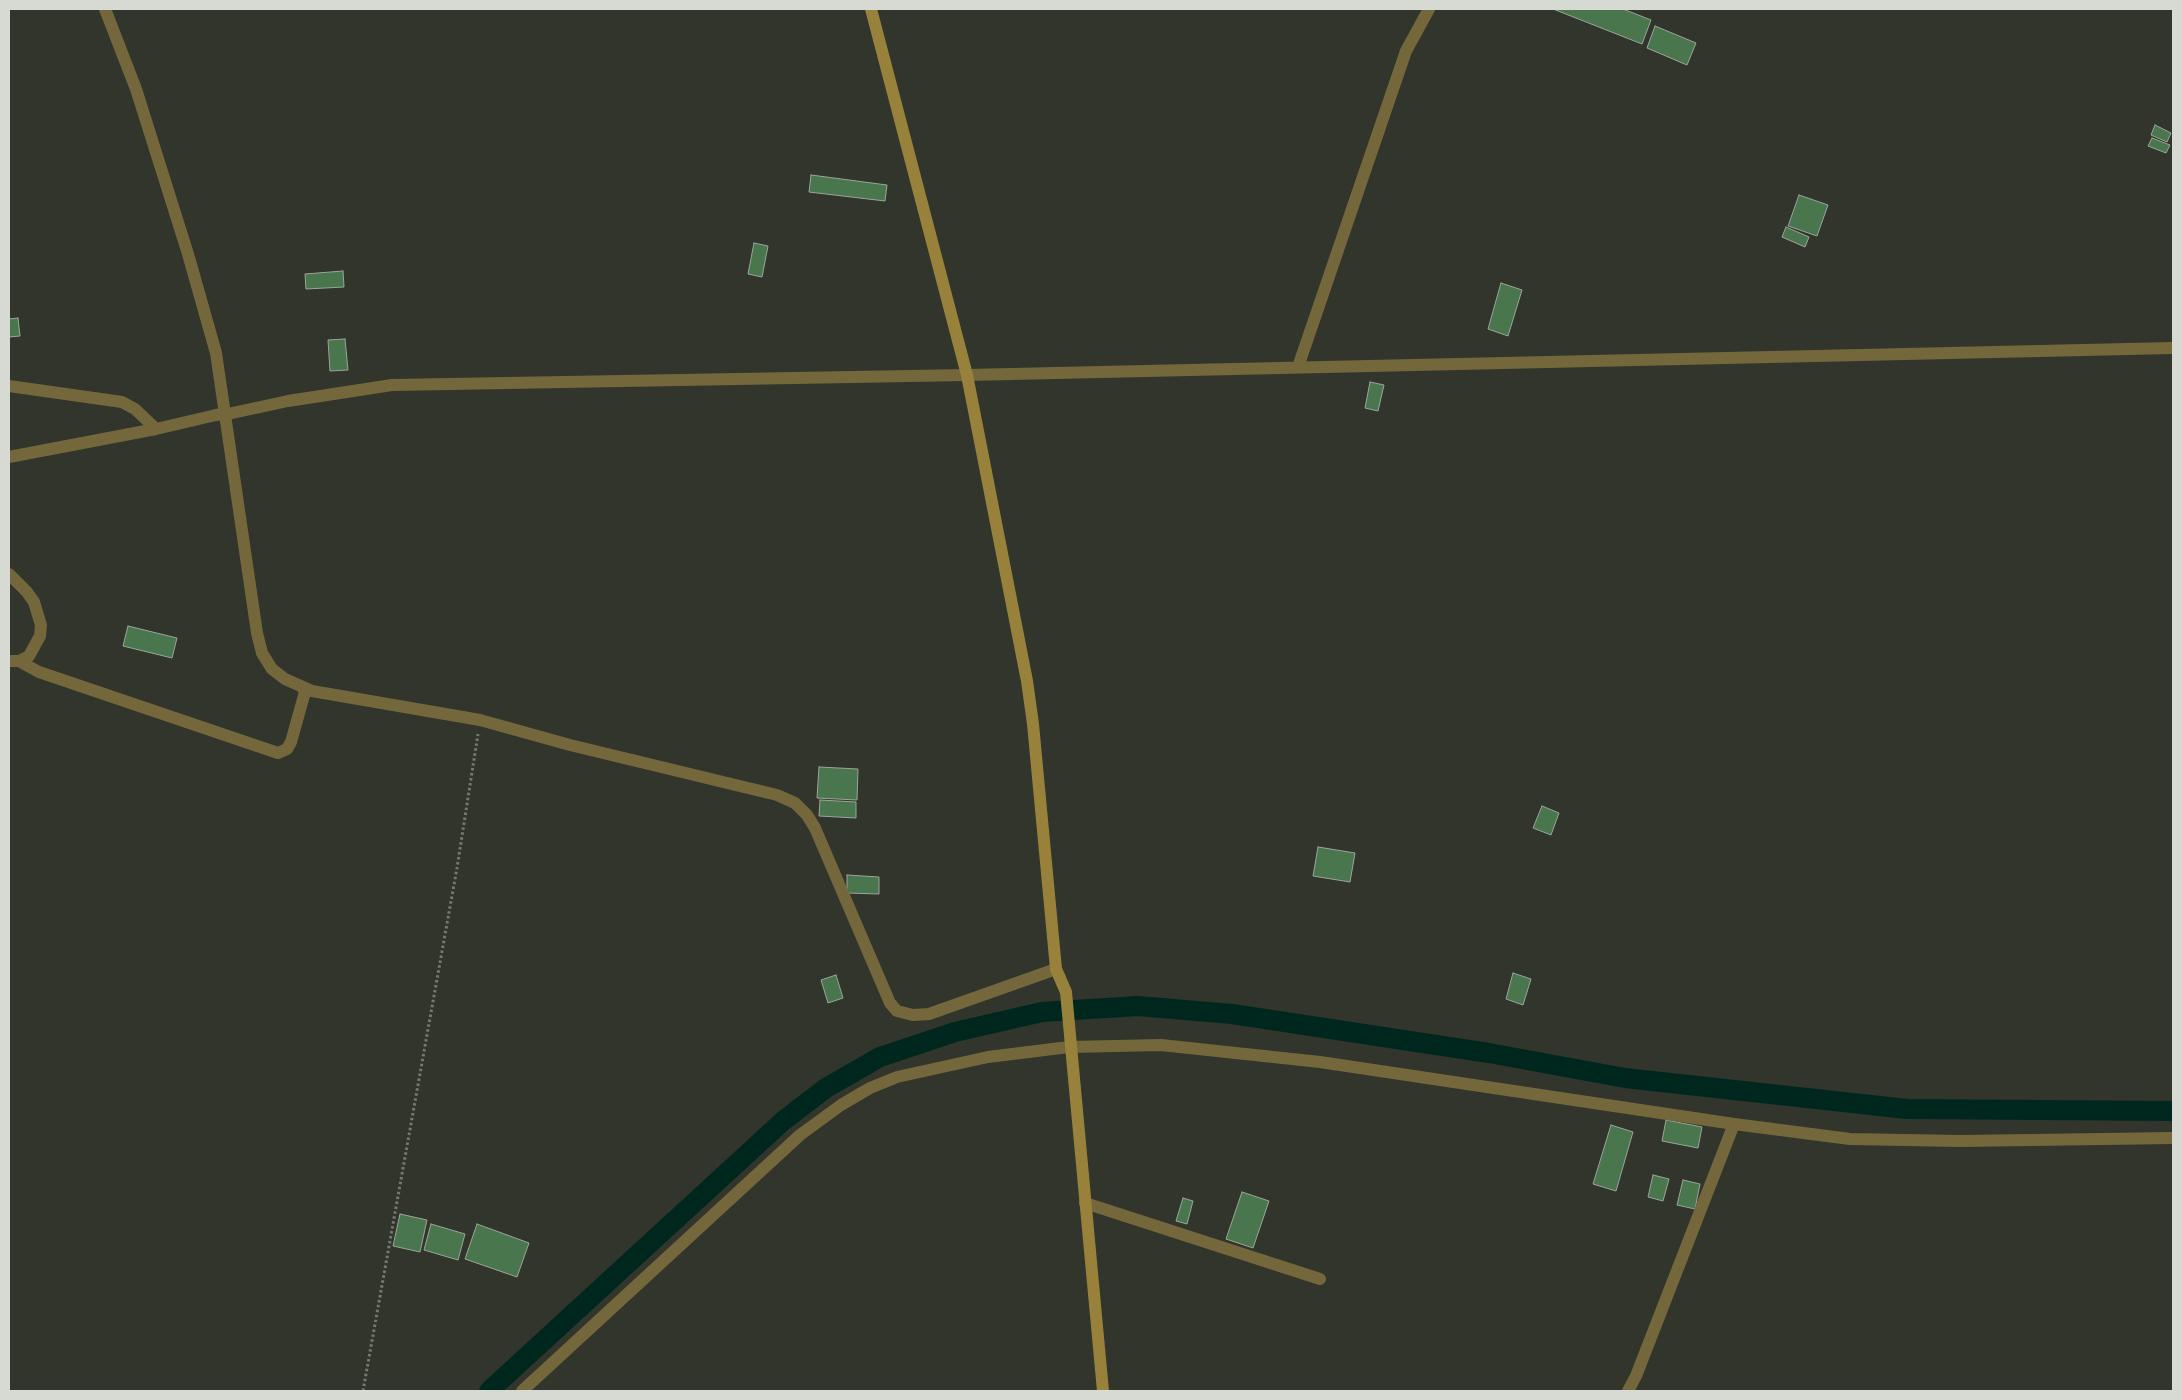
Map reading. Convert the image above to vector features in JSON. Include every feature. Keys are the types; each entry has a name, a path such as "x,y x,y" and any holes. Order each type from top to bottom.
{"street":[{"path":"105,9 136,89 188,254 216,353 222,414 257,633 262,653 272,669 303,689 480,720 570,745 777,795 795,803 807,814 815,828 890,1003 897,1011 913,1015 929,1014 1056,969"},
{"path":"871,9 967,375 1027,682 1033,724 1056,969 1066,992 1069,1047 1103,1391"},
{"path":"1298,367 1406,51 1429,9"},
{"path":"9,457 156,429 288,400 392,385 967,375 2173,348"},
{"path":"9,386 122,402 136,408 156,429"},
{"path":"9,574 34,602 41,625 40,636 29,656 14,661"},
{"path":"14,661 39,672 270,752 283,752 287,749 301,708 303,689"},
{"path":"522,1391 800,1135 841,1105 870,1088 897,1077 988,1057 1069,1047 1161,1045 1320,1062 1734,1124 1850,1139 1960,1141 2173,1138"},
{"path":"1628,1391 1734,1124"},
{"path":"1085,1203 1320,1279"}],"path":[{"path":"363,1391 457,868 480,720"}],"building":[{"path":"1553,9 1623,9 1651,20 1642,44"},
{"path":"1655,26 1696,43 1687,65 1647,48"},
{"path":"2155,125 2171,133 2167,142 2151,135"},
{"path":"2152,138 2170,145 2166,153 2148,146"},
{"path":"811,175 887,185 885,201 809,192"},
{"path":"1799,195 1828,205 1817,236 1788,226"},
{"path":"1786,227 1809,237 1805,247 1782,237"},
{"path":"754,243 768,246 762,277 748,274"},
{"path":"343,271 344,287 306,289 305,274"},
{"path":"1501,283 1522,290 1508,336 1488,329"},
{"path":"18,318 20,336 9,337 9,319"},
{"path":"345,339 348,370 330,371 328,340"},
{"path":"1370,382 1384,385 1378,411 1365,408"},
{"path":"128,626 177,638 172,658 123,646"},
{"path":"819,767 858,769 857,800 817,798"},
{"path":"820,800 856,802 856,818 819,816"},
{"path":"1542,806 1559,813 1551,835 1533,828"},
{"path":"1318,847 1355,853 1350,882 1313,876"},
{"path":"847,875 879,877 879,894 847,893"},
{"path":"1513,973 1531,979 1523,1005 1506,999"},
{"path":"836,975 843,998 828,1003 821,980"},
{"path":"1666,1120 1702,1127 1698,1148 1662,1141"},
{"path":"1611,1125 1633,1132 1616,1191 1593,1184"},
{"path":"1653,1175 1669,1179 1663,1201 1648,1197"},
{"path":"1683,1180 1700,1184 1695,1209 1677,1205"},
{"path":"1242,1192 1269,1201 1253,1248 1226,1239"},
{"path":"1183,1198 1193,1201 1187,1224 1176,1221"},
{"path":"400,1214 427,1220 420,1252 393,1246"},
{"path":"431,1224 465,1234 458,1260 424,1250"},
{"path":"477,1224 529,1243 517,1277 465,1259"}],"waterway":[{"path":"489,1391 783,1121 826,1088 880,1057 955,1032 1042,1012 1138,1006 1232,1014 1489,1053 1625,1078 1907,1109 2173,1111"}]}
